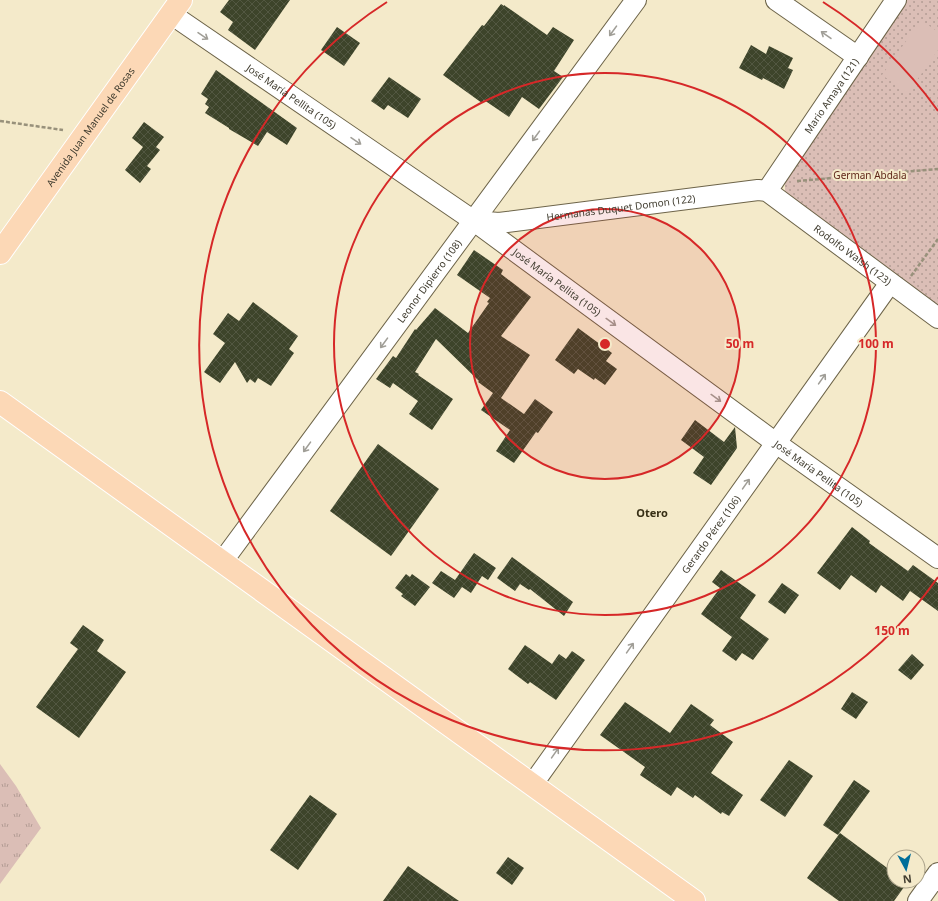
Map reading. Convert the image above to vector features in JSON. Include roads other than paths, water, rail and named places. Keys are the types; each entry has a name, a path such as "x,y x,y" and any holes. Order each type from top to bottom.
{"main road":[{"name":"Avenida Juan Manuel de Rosas","path":"0,253 176,7"},
{"path":"0,402 694,901"}],"street":[{"name":"Leonor Dipierro (108)","path":"222,562 474,222 636,0"},
{"path":"776,0 858,57"},
{"name":"Mario Amaya (121)","path":"767,192 896,0"},
{"name":"José María Pellita (105)","path":"176,7 474,222 776,443 938,558"},
{"name":"Hermanas Duquet Domon (122)","path":"474,222 498,223 758,190 767,192"},
{"name":"Rodolfo Walsh (123)","path":"767,192 898,282 938,318"},
{"name":"Gerardo Pérez (106)","path":"532,785 776,443 898,282"},
{"path":"918,901 938,873"}],"district":[{"name":"Otero","path":"652,512"}],"park label":[{"name":"German Abdala","path":"870,175"}]}
